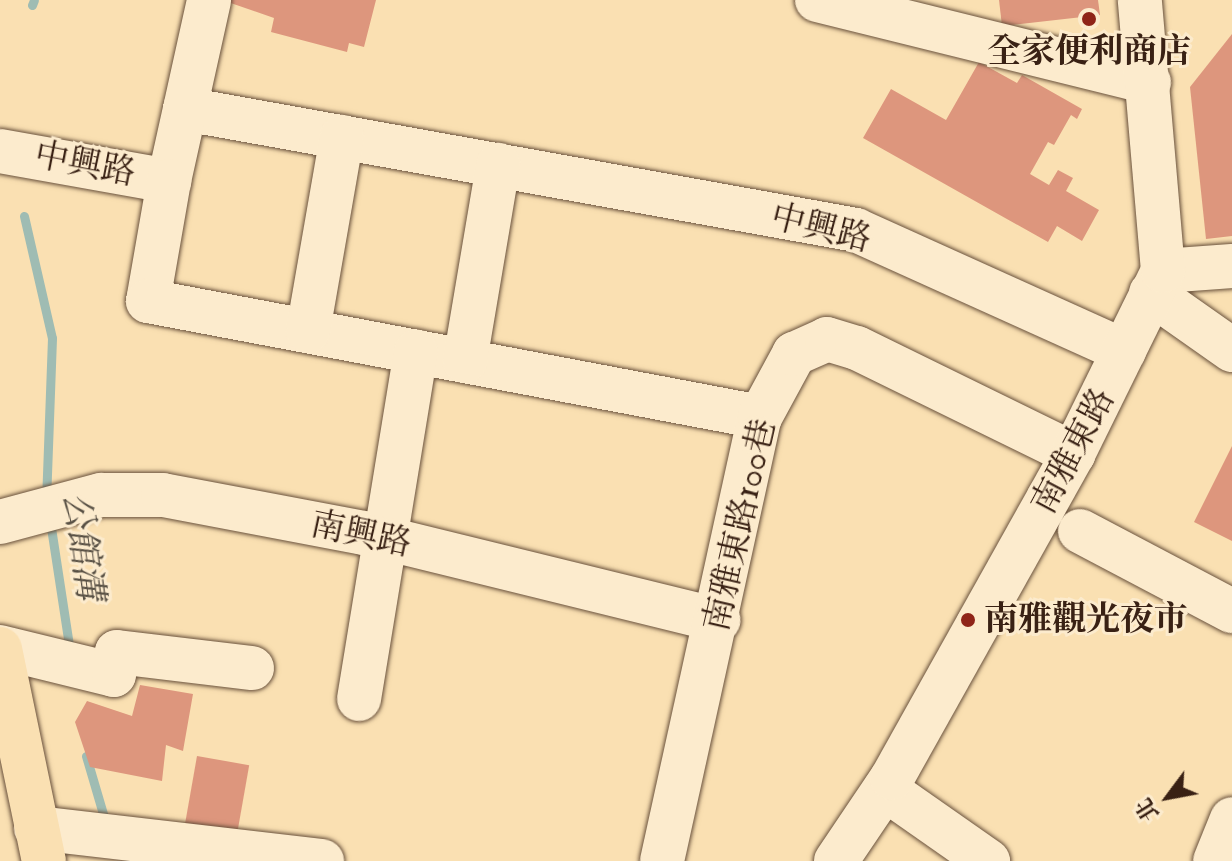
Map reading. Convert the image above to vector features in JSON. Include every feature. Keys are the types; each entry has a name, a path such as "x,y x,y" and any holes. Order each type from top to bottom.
{"main road":[{"path":"0,648 40,844"}],"street":[{"path":"185,109 209,0"},
{"path":"817,0 1149,82"},
{"name":"南雅東路","path":"836,861 885,789 1073,454 1157,282 1149,82 1140,0"},
{"name":"中興路","path":"760,417 148,301 185,109 856,230 1124,351"},
{"path":"308,331 342,137"},
{"name":"中興路","path":"0,151 169,181"},
{"path":"465,361 498,165"},
{"path":"1157,282 1232,266"},
{"path":"1157,282 1232,350"},
{"name":"南雅東路100巷","path":"662,861 718,620 760,417 794,354 827,339 1073,454"},
{"path":"359,699 383,538 416,352"},
{"name":"南興路","path":"0,522 82,500 163,495 383,538 718,620"},
{"path":"1080,531 1232,611"},
{"path":"0,648 114,675 117,652 252,668"},
{"path":"885,789 988,861"},
{"path":"1215,861 1232,819"},
{"path":"40,844 113,836 322,861"}],"building":[{"path":"222,0 376,0 364,47 349,43 347,52 271,32 274,18"},
{"path":"999,0 1098,0 1100,15 1002,26"},
{"path":"1232,34 1232,236 1206,239 1190,87"},
{"path":"979,62 1017,83 1022,75 1082,109 1077,119 1071,115 1054,145 1048,142 1030,174 1049,185 1058,170 1073,178 1066,191 1099,210 1082,241 1057,226 1048,242 863,138 891,89 946,120"},
{"path":"1232,446 1232,541 1194,522"},
{"path":"140,685 193,694 183,751 166,745 162,781 90,767 75,722 87,701 132,716"},
{"path":"197,756 249,765 235,844 183,835"}],"waterway":[{"name":"公館溝","path":"32,5 34,0"},
{"name":"公館溝","path":"24,216 52,338 46,498"},
{"name":"公館溝","path":"50,521 70,652"},
{"name":"公館溝","path":"86,756 106,824"}],"place":[{"name":"全家便利商店","path":"1089,19"},
{"name":"南雅觀光夜市","path":"968,620"}]}
